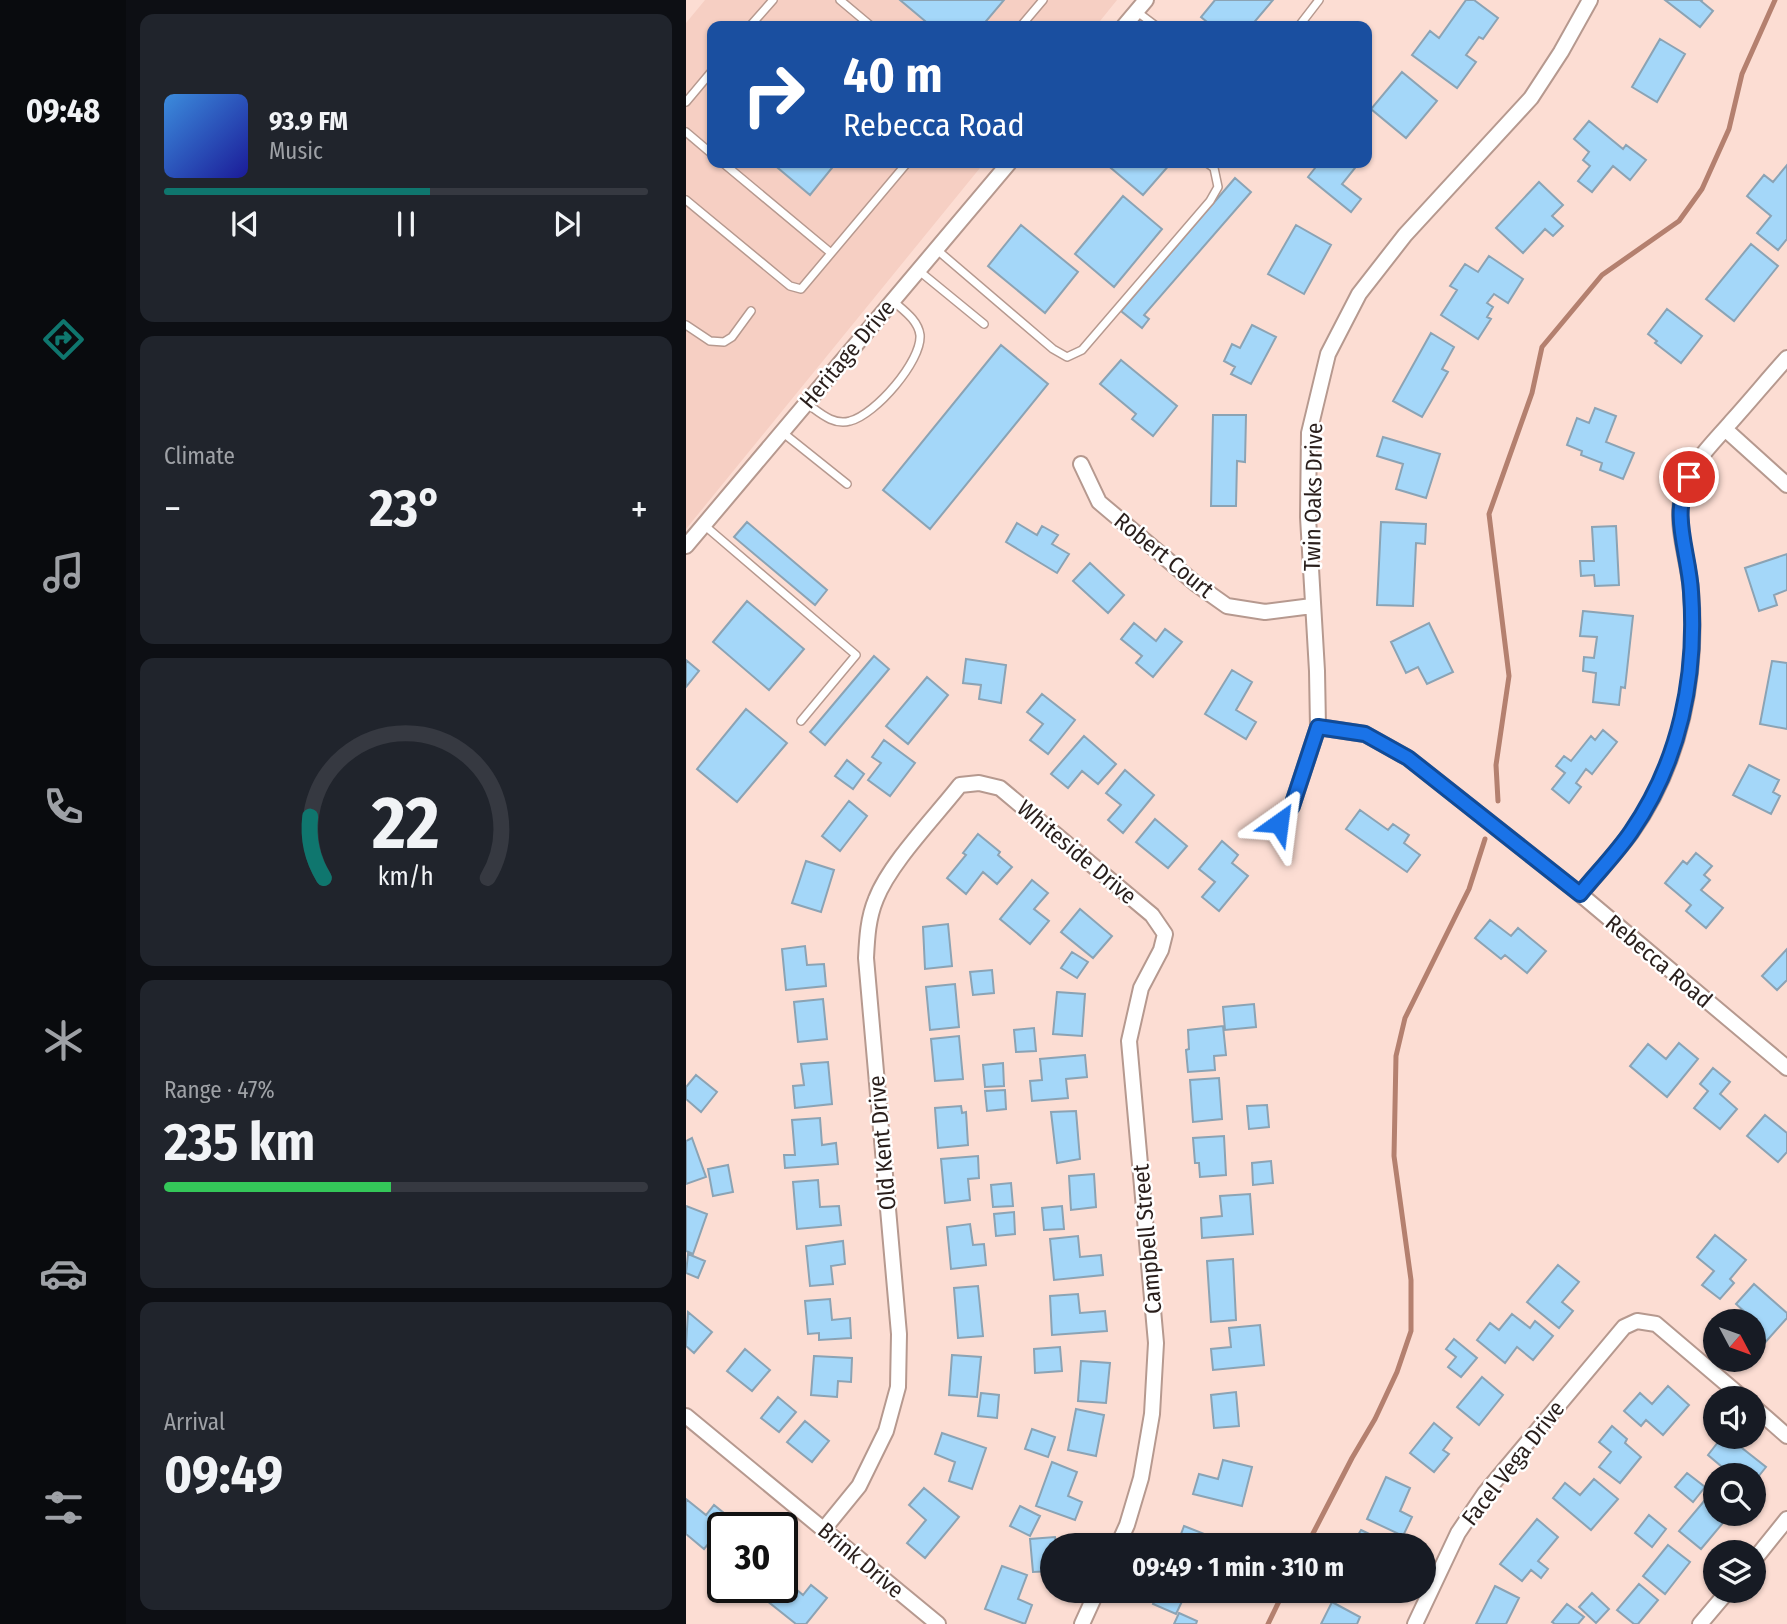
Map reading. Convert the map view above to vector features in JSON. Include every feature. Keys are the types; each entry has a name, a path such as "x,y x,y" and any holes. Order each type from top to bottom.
{"street":[{"name":"Twin Oaks Drive","path":"1279,823 1292,806 1318,727 1308,517 1309,433 1328,354 1359,294 1405,235 1531,98 1590,0"},
{"path":"1128,21 1141,6"},
{"name":"Heritage Drive","path":"686,546 1005,168"},
{"path":"1580,894 1631,832 1654,794 1675,748 1687,698 1692,649 1691,590 1679,519 1683,490 1695,464 1787,358"},
{"path":"1726,429 1787,485"},
{"name":"Robert Court","path":"1082,464 1099,502 1196,584 1227,606 1265,612 1312,606"},
{"name":"Rebecca Road","path":"1318,727 1365,734 1408,758 1580,894 1786,1066"},
{"name":"Whiteside Drive","path":"979,783 1000,788 1152,915 1166,934"},
{"name":"Old Kent Drive","path":"824,1529 859,1486 886,1432 898,1387 898,1320 866,958 868,925 876,898 891,871 960,785 979,783"},
{"name":"Campbell Street","path":"1123,1533 1141,1478 1152,1414 1156,1343 1129,1041 1141,988 1161,950 1166,934"},
{"name":"Facel Vega Drive","path":"1415,1624 1458,1533 1485,1493 1624,1327 1637,1321 1656,1324 1729,1386"},
{"name":"Brink Drive","path":"686,1416 938,1624"},
{"path":"1766,1418 1787,1436"},
{"path":"1766,1545 1787,1519"},
{"path":"1082,1624 1092,1603"},
{"path":"1700,1624 1718,1603"}],"lane":[{"path":"754,21 773,0"},
{"path":"840,0 865,21"},
{"path":"1025,21 1043,0"},
{"path":"1303,21 1319,0"},
{"path":"1141,6 1152,21"},
{"path":"686,102 707,77"},
{"path":"686,132 707,150"},
{"path":"729,168 831,253"},
{"path":"686,200 790,286 801,289 902,168"},
{"path":"936,249 1053,349 1068,357 1082,350 1210,201 1218,187 1214,168"},
{"path":"918,270 984,324"},
{"path":"806,403 835,422 849,422 864,415 885,397 918,351 920,334 915,321 892,301"},
{"path":"686,325 710,341 724,342 732,337 751,311"},
{"path":"781,432 847,484"},
{"path":"704,525 856,655 801,721"}],"shaded area":[{"path":"705,0 1117,0 1100,21 707,21 707,168 980,168 686,529 686,23"}],"building":[{"path":"900,0 1004,0 986,21 925,21"},
{"path":"1215,0 1273,0 1255,21 1206,21 1201,17"},
{"path":"1466,0 1474,0 1498,18 1483,39 1479,37 1466,55 1476,62 1457,88 1412,55 1430,31 1439,38"},
{"path":"1665,0 1702,0 1713,11 1700,27"},
{"path":"1660,39 1685,54 1657,102 1632,87"},
{"path":"1402,72 1437,101 1406,138 1372,108"},
{"path":"1589,121 1623,149 1626,145 1646,160 1630,180 1613,166 1592,192 1578,181 1590,166 1583,160 1589,152 1574,139"},
{"path":"1787,165 1787,239 1778,250 1757,233 1771,216 1747,196 1764,175 1773,182"},
{"path":"778,168 832,168 810,195"},
{"path":"1111,168 1167,168 1143,195"},
{"path":"1315,168 1355,168 1342,184 1361,199 1351,212 1308,177"},
{"path":"1235,178 1251,192 1144,315 1149,319 1142,328 1121,311"},
{"path":"1539,182 1563,205 1552,216 1563,226 1553,236 1545,229 1523,253 1496,228"},
{"path":"1123,196 1162,229 1114,287 1075,254"},
{"path":"1021,225 1078,272 1045,313 988,266"},
{"path":"1296,225 1331,245 1304,294 1268,274"},
{"path":"1751,244 1778,266 1734,321 1706,299"},
{"path":"1489,256 1523,279 1508,303 1494,294 1487,303 1493,307 1487,317 1491,319 1478,339 1441,315 1457,290 1450,286 1465,264 1478,272"},
{"path":"1667,309 1702,336 1681,363 1655,343 1657,341 1648,334"},
{"path":"1252,325 1276,337 1251,384 1231,374 1235,367 1224,361 1232,344 1240,348"},
{"path":"1431,333 1454,347 1442,369 1448,372 1422,417 1393,401"},
{"path":"1001,345 1048,384 930,529 883,490"},
{"path":"1121,360 1177,406 1153,436 1132,419 1136,414 1100,384"},
{"path":"1595,408 1616,416 1606,442 1634,453 1623,479 1600,470 1602,463 1581,455 1582,451 1567,445 1577,418 1589,423"},
{"path":"1213,415 1246,415 1245,462 1237,461 1236,506 1211,506"},
{"path":"1383,437 1440,454 1426,498 1396,489 1403,464 1377,456"},
{"path":"747,522 827,590 815,605 734,537"},
{"path":"1381,522 1426,524 1425,544 1416,543 1413,606 1377,605"},
{"path":"1017,523 1037,535 1042,526 1058,535 1052,544 1069,554 1057,573 1006,542"},
{"path":"1616,526 1619,585 1595,586 1594,575 1581,576 1580,561 1594,561 1592,527"},
{"path":"1787,554 1787,590 1774,595 1777,605 1759,611 1745,568"},
{"path":"1090,563 1124,595 1108,613 1073,581"},
{"path":"747,601 804,649 769,690 713,642"},
{"path":"1583,611 1633,616 1625,688 1621,687 1619,705 1593,702 1596,673 1583,671 1584,657 1594,658 1597,637 1580,636"},
{"path":"1134,623 1156,641 1165,629 1182,642 1153,677 1136,663 1142,656 1121,639"},
{"path":"1429,623 1453,672 1427,684 1418,667 1406,673 1391,642"},
{"path":"874,656 889,669 825,745 810,732"},
{"path":"966,659 1006,665 1001,703 979,699 981,685 963,683"},
{"path":"686,660 699,671 686,687"},
{"path":"1772,661 1787,663 1787,729 1760,724"},
{"path":"1232,670 1252,682 1236,710 1256,722 1246,739 1205,714"},
{"path":"927,677 948,695 908,744 886,726"},
{"path":"1042,694 1075,720 1048,754 1030,740 1043,724 1027,712"},
{"path":"746,709 787,743 737,802 697,769"},
{"path":"1603,730 1617,742 1592,774 1586,769 1576,783 1581,787 1569,803 1552,789 1565,773 1556,766 1564,756 1571,761 1591,736 1595,740"},
{"path":"1084,736 1116,764 1098,784 1082,771 1068,788 1051,774"},
{"path":"884,740 915,763 890,796 868,780 881,763 872,757"},
{"path":"847,760 864,774 853,789 835,776"},
{"path":"1749,765 1779,780 1773,792 1780,796 1771,814 1733,795"},
{"path":"1125,770 1154,795 1123,833 1108,820 1121,805 1106,793"},
{"path":"849,801 867,816 840,851 822,836"},
{"path":"1360,810 1388,830 1393,824 1409,835 1404,843 1420,855 1407,872 1346,829"},
{"path":"1155,819 1187,846 1168,868 1136,842"},
{"path":"978,834 1000,852 998,855 1012,867 997,884 983,872 966,894 947,878 966,855 963,853"},
{"path":"1222,841 1238,855 1232,863 1248,876 1219,911 1202,897 1215,882 1199,869"},
{"path":"1696,853 1712,866 1704,875 1710,880 1701,890 1723,908 1706,928 1686,911 1691,905 1665,883 1683,861 1687,864"},
{"path":"806,861 834,870 821,912 792,903"},
{"path":"1032,880 1048,893 1034,909 1049,921 1030,944 1000,919"},
{"path":"1080,909 1112,936 1093,958 1061,932"},
{"path":"1490,920 1511,936 1518,928 1546,951 1527,973 1505,955 1501,959 1475,938"},
{"path":"948,924 952,966 925,969 923,927"},
{"path":"805,946 807,965 824,964 826,986 786,990 782,949"},
{"path":"1787,949 1787,980 1777,990 1762,976"},
{"path":"1072,952 1088,962 1077,978 1061,968"},
{"path":"992,970 994,993 973,995 970,972"},
{"path":"955,984 959,1027 930,1030 926,987"},
{"path":"1057,992 1085,994 1082,1036 1053,1034"},
{"path":"823,999 827,1039 798,1042 794,1002"},
{"path":"1254,1004 1256,1027 1225,1030 1223,1007"},
{"path":"1223,1026 1226,1055 1214,1056 1215,1070 1188,1072 1188,1030"},
{"path":"1034,1028 1036,1051 1016,1052 1014,1030"},
{"path":"959,1036 963,1079 935,1081 931,1039"},
{"path":"1679,1043 1698,1059 1667,1097 1630,1066 1648,1044 1666,1059"},
{"path":"1085,1055 1087,1077 1066,1079 1068,1098 1032,1101 1030,1081 1042,1080 1040,1059"},
{"path":"828,1062 832,1104 795,1108 793,1086 804,1085 801,1064"},
{"path":"1003,1063 1004,1086 985,1087 983,1065"},
{"path":"1713,1068 1730,1082 1720,1094 1737,1109 1720,1129 1694,1108 1708,1091 1700,1084"},
{"path":"696,1075 717,1092 701,1112 686,1099 686,1087"},
{"path":"1219,1078 1222,1119 1193,1122 1190,1080"},
{"path":"1005,1090 1006,1109 987,1111 985,1091"},
{"path":"1267,1105 1269,1127 1249,1129 1247,1106"},
{"path":"961,1106 962,1113 966,1112 968,1145 938,1148 935,1108"},
{"path":"1076,1111 1080,1159 1057,1163 1051,1112"},
{"path":"1765,1115 1787,1133 1787,1152 1778,1162 1747,1136"},
{"path":"820,1118 822,1145 836,1143 838,1164 785,1168 784,1155 795,1155 792,1120"},
{"path":"1224,1136 1226,1175 1200,1177 1199,1163 1195,1163 1193,1138"},
{"path":"692,1138 706,1177 686,1184 686,1141"},
{"path":"978,1156 979,1178 968,1179 970,1200 945,1203 941,1159"},
{"path":"1271,1161 1273,1183 1253,1185 1252,1163"},
{"path":"728,1165 733,1192 713,1196 708,1169"},
{"path":"1094,1174 1096,1207 1071,1210 1069,1176"},
{"path":"818,1180 820,1207 839,1206 841,1225 797,1229 793,1182"},
{"path":"1011,1183 1013,1206 993,1207 991,1185"},
{"path":"1250,1194 1253,1234 1202,1238 1201,1218 1222,1216 1220,1196"},
{"path":"686,1206 707,1214 693,1254 686,1251"},
{"path":"1062,1206 1064,1229 1044,1230 1042,1208"},
{"path":"1014,1212 1015,1234 996,1236 994,1214"},
{"path":"970,1224 973,1245 984,1244 986,1265 951,1269 947,1227"},
{"path":"1715,1235 1746,1260 1730,1279 1734,1283 1720,1299 1702,1285 1714,1271 1697,1257"},
{"path":"1078,1236 1080,1257 1101,1255 1103,1275 1054,1280 1050,1239"},
{"path":"843,1241 845,1264 831,1266 833,1284 810,1286 806,1246"},
{"path":"688,1254 705,1261 698,1278 686,1273"},
{"path":"1233,1259 1236,1320 1211,1322 1207,1261"},
{"path":"1558,1265 1579,1282 1562,1302 1573,1311 1559,1328 1527,1302"},
{"path":"1754,1284 1787,1313 1787,1318 1766,1342 1766,1309 1742,1309 1736,1304"},
{"path":"978,1286 983,1336 958,1338 954,1288"},
{"path":"1078,1294 1080,1313 1105,1311 1107,1331 1052,1335 1050,1296"},
{"path":"830,1299 832,1320 850,1318 851,1338 819,1340 819,1333 808,1334 805,1301"},
{"path":"688,1312 712,1332 694,1353 686,1346"},
{"path":"1512,1314 1530,1328 1535,1321 1553,1336 1533,1360 1517,1347 1505,1363 1477,1340 1490,1323 1499,1330"},
{"path":"1260,1325 1264,1365 1213,1370 1211,1349 1231,1347 1229,1328"},
{"path":"1454,1339 1477,1358 1461,1377 1448,1367 1456,1357 1446,1349"},
{"path":"1060,1347 1062,1371 1035,1373 1034,1349"},
{"path":"745,1349 770,1370 752,1391 727,1371"},
{"path":"952,1355 981,1357 977,1397 949,1395"},
{"path":"814,1356 852,1358 851,1382 838,1381 837,1397 811,1395"},
{"path":"1081,1361 1110,1363 1106,1403 1078,1401"},
{"path":"1482,1377 1503,1395 1479,1425 1457,1407"},
{"path":"1668,1386 1689,1405 1663,1435 1646,1420 1641,1426 1624,1411 1640,1393 1652,1404"},
{"path":"1236,1392 1239,1426 1214,1428 1211,1395"},
{"path":"981,1393 999,1395 997,1418 978,1416"},
{"path":"778,1397 796,1412 779,1432 761,1418"},
{"path":"1076,1409 1104,1415 1096,1456 1068,1450"},
{"path":"805,1421 829,1441 812,1462 787,1442"},
{"path":"1434,1423 1452,1438 1443,1450 1449,1454 1434,1472 1410,1453"},
{"path":"1612,1426 1627,1439 1625,1443 1641,1457 1620,1483 1599,1467 1611,1452 1599,1442"},
{"path":"1032,1429 1055,1437 1048,1457 1025,1449"},
{"path":"942,1433 986,1448 972,1489 949,1481 955,1462 935,1454"},
{"path":"1713,1449 1743,1449 1761,1463 1717,1463 1708,1455"},
{"path":"1223,1460 1252,1467 1242,1506 1193,1494 1199,1474 1218,1479"},
{"path":"1052,1462 1077,1472 1068,1496 1082,1502 1075,1520 1036,1506"},
{"path":"1687,1473 1703,1485 1703,1490 1693,1502 1675,1487"},
{"path":"1386,1477 1410,1488 1400,1511 1412,1517 1404,1533 1397,1533 1367,1519"},
{"path":"1594,1479 1618,1499 1591,1530 1553,1498 1565,1483 1580,1495"},
{"path":"924,1488 959,1517 925,1558 907,1543 926,1520 909,1505"},
{"path":"686,1499 707,1514 707,1545 704,1549 686,1534"},
{"path":"1703,1502 1703,1526 1720,1526 1709,1540 1703,1540 1701,1549 1679,1531"},
{"path":"714,1505 723,1512 708,1512"},
{"path":"1020,1506 1040,1516 1030,1536 1010,1526"},
{"path":"1649,1515 1666,1529 1652,1547 1635,1533"},
{"path":"1537,1519 1558,1537 1538,1561 1548,1569 1541,1578 1531,1570 1522,1581 1500,1564"},
{"path":"1184,1526 1202,1533 1181,1533"},
{"path":"1040,1538 1040,1572 1033,1572 1030,1539"},
{"path":"1668,1545 1690,1562 1665,1594 1643,1576"},
{"path":"1002,1566 1027,1575 1018,1599 1032,1605 1025,1624 985,1609"},
{"path":"1639,1584 1658,1600 1638,1624 1634,1624 1617,1610"},
{"path":"811,1585 827,1598 806,1624 796,1624 770,1603 798,1603 798,1591 803,1595"},
{"path":"1495,1586 1519,1598 1506,1624 1476,1624"},
{"path":"1592,1593 1609,1609 1596,1623 1579,1607"},
{"path":"1153,1603 1181,1603 1176,1614"},
{"path":"1332,1603 1360,1617 1357,1624 1321,1624"},
{"path":"1567,1604 1584,1617 1578,1624 1552,1622"},
{"path":"1179,1613 1197,1621 1196,1624 1174,1624"}],"waterway":[{"path":"1498,801 1496,765 1509,676 1489,514 1532,393 1542,347 1602,275 1679,221 1702,189 1729,129 1742,74 1775,0"},
{"path":"1313,1533 1375,1419 1397,1372 1411,1331 1411,1280 1394,1156 1396,1056 1405,1018 1469,889 1485,839"},
{"path":"1268,1624 1278,1603"}],"route":[{"path":"1279,823 1292,806 1318,727 1365,734 1408,758 1580,894 1631,832 1654,794 1675,748 1687,698 1692,649 1691,590 1679,519 1683,490 1689,477"}]}
